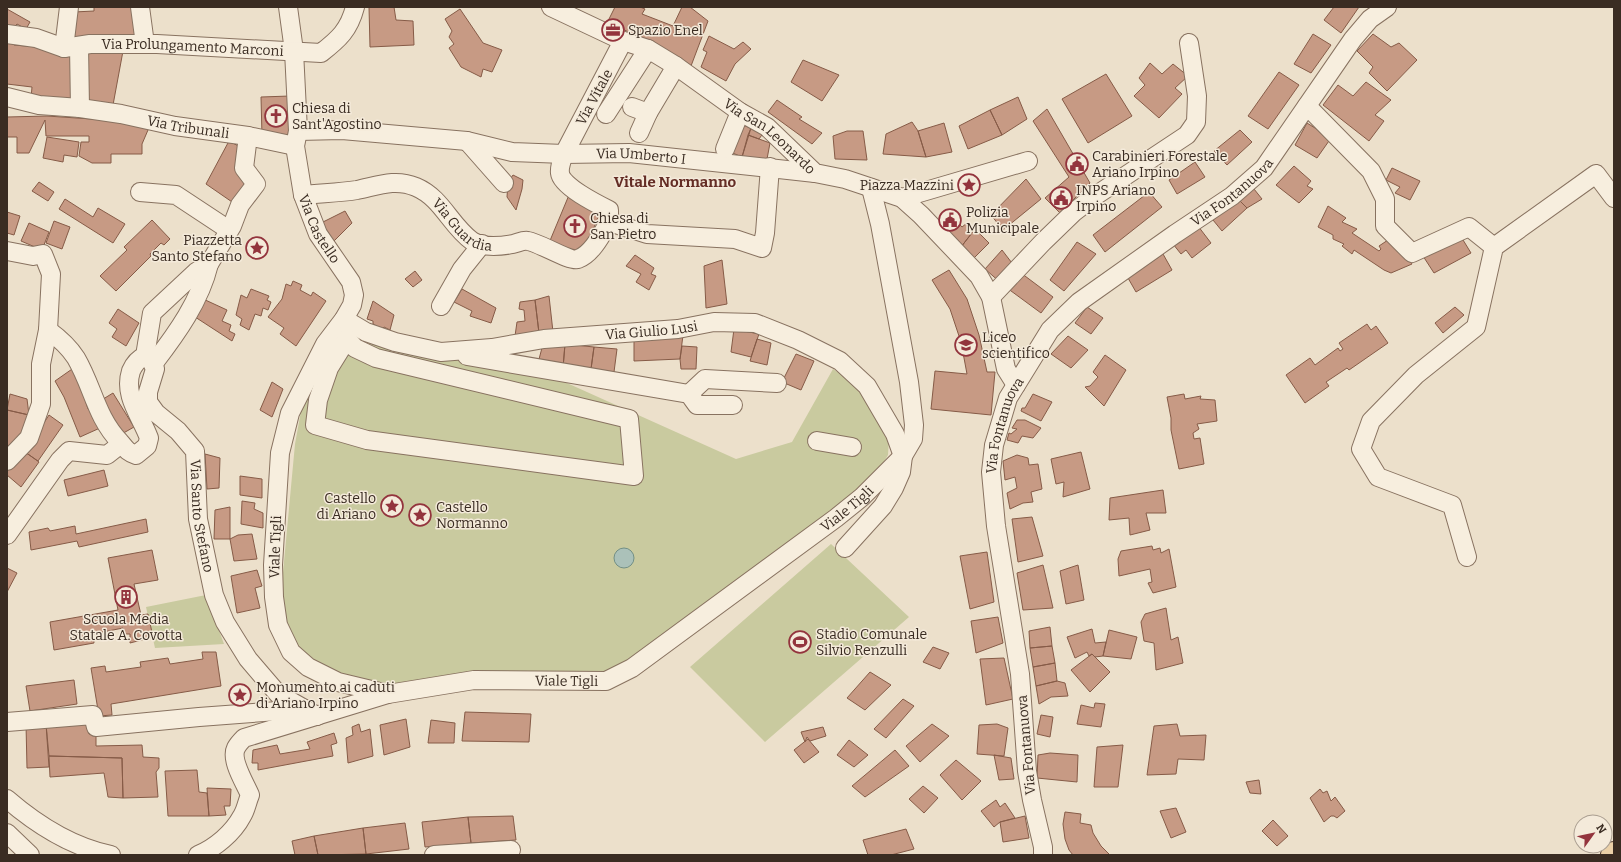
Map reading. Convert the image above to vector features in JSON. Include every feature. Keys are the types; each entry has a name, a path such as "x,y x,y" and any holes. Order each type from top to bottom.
{"street":[{"path":"70,7 71,47 80,108"},
{"path":"140,7 145,44"},
{"name":"Via Castello","path":"288,7 294,51 297,139 303,195 318,234 351,282 354,295 352,305 344,319"},
{"name":"Via Prolungamento Marconi","path":"7,34 36,38 71,47 90,44 145,44 321,53 340,38 352,18 355,7"},
{"name":"Via San Leonardo","path":"551,7 623,41 648,49 676,66 740,112 767,127 815,173 845,179 902,198 921,215 979,276 991,297 1006,369 1016,385"},
{"name":"Via Fontanuova","path":"1043,855 1043,847 1027,771 1020,674 996,526 991,472 994,445 1008,398 1050,330 1080,302 1169,238 1232,196 1264,168 1353,39 1370,19 1387,7"},
{"name":"Via Vitale","path":"609,222 609,210 572,188 562,180 560,172 564,154 623,41"},
{"path":"991,297 1043,242 1074,212 1095,196 1188,135 1196,122 1197,96 1189,43"},
{"path":"606,114 648,49"},
{"path":"639,133 640,110 676,66"},
{"name":"Via Tribunali","path":"7,97 39,105 80,108 121,114 175,126 248,136 297,139"},
{"path":"1307,106 1371,171 1385,199 1385,226 1412,253 1470,227 1494,247"},
{"path":"725,149 740,112"},
{"name":"Via Umberto I","path":"297,139 342,130 467,141 512,152 564,154 629,152 815,173"},
{"path":"149,359 180,328 205,280 209,264 229,230 240,205 256,184 244,168 248,136"},
{"path":"467,141 504,183"},
{"path":"902,198 1028,161"},
{"path":"609,222 647,234 735,239 762,248 766,225 770,168"},
{"path":"1466,557 1452,505 1378,477 1361,449 1371,421 1416,375 1476,327 1494,247 1596,174 1614,198"},
{"name":"Via Guardia","path":"303,195 357,190 379,184 394,183 416,186 432,196 442,206 456,226 474,242 495,247 526,240 545,246 571,260 578,259 596,243 609,222"},
{"name":"Viale Tigli","path":"344,319 325,344 290,413 280,453 274,558 274,597 278,625 291,652 308,667 338,682 388,694 474,680 606,681 632,668 836,518 862,497 903,456 913,439 914,425 909,382 880,224 871,188"},
{"path":"140,192 176,195 229,230"},
{"path":"7,240 43,254 51,274 48,330 41,364 41,404 29,438 7,461"},
{"path":"441,306 462,269 482,244"},
{"path":"7,251 33,256 43,254"},
{"path":"149,359 152,313 196,272 209,264"},
{"name":"Via Giulio Lusi","path":"344,319 366,332 395,342 441,352 492,348 544,339 678,329 714,322 755,323 798,340 840,361 867,386 895,434 903,456"},
{"path":"48,330 68,347 76,360 99,412 110,432 128,452 136,455 148,446 150,438 134,407 129,386 129,378 133,366 139,358 149,359"},
{"path":"348,339 355,348 376,358 629,419 634,476 367,440 315,425 318,400 329,368 348,339"},
{"path":"441,352 689,394 697,405 733,405"},
{"name":"Via Santo Stefano","path":"149,359 155,369 148,392 148,402 156,413 178,430 196,451 198,519 214,595 225,622 248,659 278,694 310,713"},
{"path":"689,394 705,379 777,383"},
{"path":"817,441 852,447"},
{"path":"7,535 60,460 69,451 107,455 121,444"},
{"path":"845,548 883,506 894,488 901,472 903,456"},
{"path":"198,855 219,842 235,828 243,815 250,795 237,768 234,752 244,738 310,713 388,694"},
{"path":"7,722 93,715 96,727 199,717 310,713"},
{"path":"7,799 54,833 95,852 111,855"},
{"path":"7,833 30,855"},
{"path":"434,855 511,850"}],"green space":[{"path":"346,329 538,370 736,459 792,442 833,369 857,385 889,439 888,455 881,467 865,487 616,679 383,691 319,665 297,646 288,632 281,594 295,444 301,411 320,367"},
{"name":"Stadio Comunale Silvio Renzulli","path":"831,544 909,617 765,742 690,667"},
{"path":"206,595 224,644 155,648 146,607"}],"water":[{"path":"624,548 631,551 634,558 631,565 624,568 617,565 614,558 617,551"}],"building":[{"path":"94,7 136,7 140,38 73,41 74,12 94,11"},
{"path":"369,7 394,7 396,20 413,21 414,45 370,47"},
{"path":"615,7 640,7 645,9 642,14 673,26 682,7 690,7 708,21 691,66 608,21"},
{"path":"1334,7 1359,7 1341,33 1324,20"},
{"path":"7,9 30,22 26,29 17,24 11,31 7,30"},
{"path":"460,9 483,43 502,50 492,72 483,69 481,77 461,67 449,48 454,44 449,37 452,31 445,19"},
{"path":"1313,34 1331,45 1311,73 1294,64"},
{"path":"1373,34 1391,47 1399,43 1417,60 1387,91 1369,73 1373,67 1357,51"},
{"path":"709,36 734,49 743,42 751,49 735,64 726,81 701,67 707,52 703,50"},
{"path":"7,41 14,41 14,45 72,50 76,102 31,98 32,87 7,84"},
{"path":"83,51 123,51 113,105 85,100"},
{"path":"803,60 839,75 822,101 791,82"},
{"path":"1150,63 1162,74 1173,64 1188,76 1175,88 1182,94 1159,118 1134,96 1145,85 1139,78"},
{"path":"1279,72 1299,85 1268,129 1248,116"},
{"path":"1106,74 1132,116 1088,143 1062,99"},
{"path":"1366,82 1391,100 1375,115 1384,121 1369,141 1323,105 1338,85 1353,96"},
{"name":"Chiesa di Sant'Agostino","path":"290,96 292,135 262,136 261,97"},
{"path":"1018,97 1027,119 1002,135 990,110"},
{"path":"777,100 802,117 799,119 822,133 812,144 768,112"},
{"path":"1047,109 1090,183 1060,213 1045,198 1069,177 1033,121"},
{"path":"990,110 1002,135 968,149 959,126"},
{"path":"47,116 151,123 142,144 142,154 111,154 111,163 92,163 79,156 81,142 89,142 89,136 46,136 45,120 29,153 17,153 17,137 7,137 7,117"},
{"path":"912,122 918,131 926,157 883,154 886,134"},
{"path":"738,123 751,128 742,157 728,151"},
{"path":"944,123 952,152 926,157 918,131"},
{"path":"1307,123 1331,138 1317,158 1295,145"},
{"path":"755,126 764,132 759,139 748,135 751,128"},
{"path":"1240,130 1252,142 1227,165 1214,151"},
{"path":"847,131 863,131 867,160 835,159 833,136"},
{"path":"748,135 770,143 767,159 742,157"},
{"path":"47,137 79,142 77,157 64,155 63,162 43,158"},
{"path":"229,141 242,148 251,183 235,204 206,184"},
{"path":"1195,162 1205,177 1177,194 1169,180"},
{"path":"1294,166 1311,181 1307,186 1313,189 1299,203 1276,185"},
{"path":"1392,168 1420,181 1410,200 1395,193 1400,187 1386,180"},
{"path":"513,175 523,180 516,210 507,197 508,182"},
{"path":"1026,179 1041,199 1003,230 991,215"},
{"path":"39,182 54,192 48,201 32,191"},
{"path":"1254,189 1262,199 1247,208 1239,200"},
{"path":"1149,192 1162,207 1105,252 1093,235"},
{"name":"Chiesa di San Pietro","path":"569,195 602,208 585,249 573,253 549,243"},
{"path":"65,199 93,217 98,208 125,224 113,243 59,209"},
{"path":"1239,200 1247,208 1222,231 1213,220"},
{"path":"1328,206 1346,218 1342,222 1357,229 1352,233 1379,251 1381,249 1379,246 1388,240 1395,249 1402,247 1412,264 1391,273 1354,250 1352,254 1342,246 1344,244 1333,239 1333,235 1318,227"},
{"path":"345,211 352,223 330,245 321,223"},
{"path":"947,211 962,227 967,223 975,229 961,247 935,224"},
{"path":"7,212 20,216 14,235 7,233"},
{"path":"152,220 170,239 164,245 161,243 150,254 151,256 116,291 100,276 127,250 124,247"},
{"path":"54,221 70,227 62,249 46,243"},
{"path":"29,223 49,232 42,250 21,241"},
{"path":"1198,226 1211,243 1192,258 1186,250 1181,254 1173,244"},
{"path":"975,229 989,243 973,259 961,247"},
{"path":"1460,235 1471,253 1434,273 1423,256"},
{"path":"1077,242 1096,254 1064,291 1050,280"},
{"path":"1002,250 1015,267 1001,283 985,269"},
{"path":"1163,254 1172,270 1136,292 1128,278"},
{"path":"635,255 654,268 651,274 656,276 649,290 636,282 641,274 626,266"},
{"path":"722,260 727,304 706,308 704,266"},
{"path":"949,270 967,299 979,335 987,372 995,372 991,415 931,409 935,371 967,374 961,342 950,309 932,280"},
{"path":"415,271 422,280 413,287 405,279"},
{"path":"1021,273 1053,297 1041,313 1007,288"},
{"path":"293,281 302,285 300,290 311,296 313,292 326,301 296,346 280,334 284,328 268,317 282,299 286,284 291,286"},
{"path":"251,289 269,296 267,300 271,302 268,310 263,308 261,316 255,314 249,330 240,325 242,319 236,315 241,295 247,298"},
{"path":"462,289 496,308 491,323 470,316 472,311 454,302"},
{"path":"549,296 553,332 539,333 535,300"},
{"path":"201,298 227,310 222,321 231,325 229,331 235,334 232,341 192,315"},
{"path":"535,300 539,333 515,336 517,322 525,321 524,310 519,309 520,302"},
{"path":"373,301 394,315 390,330 384,327 382,329 373,324 373,321 367,319"},
{"path":"1087,307 1103,318 1091,334 1075,323"},
{"path":"1455,307 1464,315 1443,333 1435,323"},
{"path":"118,309 139,323 126,346 112,337 117,329 109,323"},
{"path":"1367,324 1371,330 1376,326 1388,343 1349,370 1347,368 1326,382 1329,386 1305,403 1286,375 1310,358 1315,365 1338,348 1340,351 1343,349 1339,343"},
{"path":"734,329 759,334 751,357 731,352"},
{"path":"634,334 683,335 680,359 634,361"},
{"path":"1068,336 1088,350 1071,368 1051,354"},
{"path":"757,339 771,343 767,365 750,361"},
{"path":"543,344 565,344 563,368 538,363"},
{"path":"565,344 594,347 591,369 563,368"},
{"path":"682,346 697,347 696,369 681,369 680,359"},
{"path":"594,347 617,349 614,372 591,369"},
{"path":"796,354 814,361 801,390 782,382"},
{"path":"1105,355 1126,370 1104,406 1085,387 1090,386 1098,377 1093,372"},
{"path":"75,367 88,409 92,408 100,428 80,437 64,397 55,381"},
{"path":"272,382 283,389 272,417 260,410"},
{"path":"113,393 134,427 120,435 100,401"},
{"path":"10,394 27,399 29,415 7,410"},
{"path":"1033,394 1052,402 1041,421 1021,411 1022,408 1025,408"},
{"path":"1184,394 1185,399 1201,396 1200,399 1215,400 1217,421 1197,424 1199,429 1193,433 1194,439 1200,438 1204,464 1179,469 1171,430 1171,418 1167,397"},
{"path":"7,410 29,415 28,427 7,449"},
{"path":"49,415 63,425 38,461 25,452"},
{"path":"1017,420 1025,420 1041,428 1033,438 1022,436 1018,443 1007,440 1009,433 1011,434 1017,429 1012,428"},
{"path":"25,452 39,462 21,487 7,475 7,469 14,460 18,463"},
{"path":"1081,452 1090,489 1063,497 1064,482 1056,484 1051,459"},
{"path":"205,454 220,458 219,488 207,489"},
{"path":"1017,455 1028,458 1029,465 1038,464 1042,489 1031,492 1033,502 1023,503 1010,509 1007,493 1017,488 1015,477 1005,480 1003,461"},
{"path":"104,470 108,486 68,496 64,480"},
{"path":"240,476 262,479 262,498 240,495"},
{"path":"1163,490 1166,513 1146,513 1150,530 1130,535 1129,518 1109,520 1110,498"},
{"path":"242,501 255,503 254,509 263,513 263,528 241,524"},
{"path":"230,507 230,539 214,539 215,510"},
{"path":"1032,517 1043,556 1018,562 1012,519"},
{"path":"146,519 148,532 79,547 77,541 31,550 29,532 48,528 50,531 75,526 76,534"},
{"path":"252,534 257,559 234,561 230,539 238,535"},
{"path":"1152,546 1153,550 1160,548 1161,553 1169,549 1176,587 1153,593 1148,583 1152,582 1150,569 1119,576 1118,559 1121,551"},
{"name":"Scuola Media Statale A. Covotta","path":"152,550 158,580 134,584 141,615 148,614 153,637 130,643 130,634 124,634 123,628 93,634 94,643 54,650 50,622 118,610 108,558"},
{"path":"987,552 994,602 970,609 960,556"},
{"path":"1043,565 1053,608 1023,610 1017,573"},
{"path":"1078,565 1084,600 1066,604 1060,571"},
{"path":"7,568 17,573 7,592"},
{"path":"257,570 262,586 255,588 260,608 237,613 231,576"},
{"path":"1166,608 1171,640 1178,637 1183,663 1156,670 1154,643 1144,641 1141,622 1145,614"},
{"path":"998,617 1003,643 976,653 971,621"},
{"path":"1050,627 1052,646 1030,648 1029,631"},
{"path":"1092,629 1095,643 1106,642 1103,656 1095,657 1092,654 1089,656 1087,652 1075,658 1067,637"},
{"path":"1109,630 1137,637 1131,659 1103,656"},
{"path":"1052,646 1055,663 1033,667 1030,648"},
{"path":"933,647 949,653 940,669 923,662"},
{"path":"202,652 216,652 221,686 111,704 112,715 99,716 91,668 105,666 106,672 141,667 140,662 168,658 170,664 203,659"},
{"path":"1092,654 1110,672 1090,692 1071,670"},
{"path":"1004,658 1013,699 986,705 980,659"},
{"path":"1055,663 1057,681 1036,686 1033,667"},
{"path":"870,672 891,685 865,710 847,698"},
{"path":"74,680 77,704 30,711 26,686"},
{"path":"1057,681 1065,683 1068,696 1051,697 1039,704 1036,686"},
{"path":"903,699 914,706 886,738 874,729"},
{"path":"1095,703 1105,704 1101,727 1077,724 1081,705 1094,708"},
{"path":"465,712 531,714 529,742 462,741"},
{"path":"1041,715 1053,717 1050,737 1037,734"},
{"path":"406,719 410,747 384,755 380,725"},
{"path":"431,720 455,723 454,743 428,743"},
{"path":"88,722 89,734 96,734 96,746 142,745 143,757 159,758 159,768 156,772 158,797 123,798 122,758 49,756 46,724"},
{"path":"26,724 46,724 49,767 27,768"},
{"path":"359,724 361,732 370,729 373,756 348,763 346,738 353,735 352,727"},
{"path":"932,724 949,736 920,762 906,746"},
{"path":"997,724 1008,728 1004,756 977,754 979,725"},
{"path":"1177,724 1180,736 1206,735 1204,760 1178,759 1176,774 1147,775 1154,726"},
{"path":"823,727 826,736 810,741 807,737 805,742 801,732"},
{"path":"334,733 337,743 331,745 333,756 258,770 258,763 252,763 253,750 277,745 280,754 310,749 307,742"},
{"path":"808,739 819,752 804,763 794,750"},
{"path":"849,740 868,755 854,767 837,755"},
{"path":"1123,745 1118,787 1094,787 1097,747"},
{"path":"895,750 909,766 865,797 852,786"},
{"path":"1050,753 1078,755 1077,782 1037,778 1038,755"},
{"path":"994,755 1011,758 1014,779 999,780"},
{"path":"49,756 122,758 123,798 108,797 104,773 50,777"},
{"path":"956,760 981,781 962,800 940,775"},
{"path":"197,770 199,792 207,793 209,816 168,816 165,771"},
{"path":"1259,780 1261,794 1250,793 1246,782"},
{"path":"923,786 938,798 924,813 909,799"},
{"path":"207,788 231,789 230,806 224,806 226,815 209,816"},
{"path":"1320,789 1323,793 1327,791 1331,801 1335,797 1345,811 1337,818 1331,816 1324,822 1310,798"},
{"path":"996,800 1000,807 1005,803 1015,818 1000,822 994,827 981,811"},
{"path":"1176,808 1186,832 1171,838 1160,811"},
{"path":"1065,812 1081,814 1080,823 1091,825 1093,833 1101,846 1110,855 1073,855 1069,850 1065,839 1063,824"},
{"path":"513,816 516,840 471,843 468,817"},
{"path":"1025,816 1029,838 1003,842 1000,822"},
{"path":"468,817 471,843 425,847 422,822"},
{"path":"1273,820 1288,836 1277,846 1262,831"},
{"path":"405,823 409,849 366,854 363,828"},
{"path":"363,828 366,854 318,855 314,836"},
{"path":"906,829 914,849 891,855 868,855 863,840"},
{"path":"314,836 318,855 295,855 292,841"}],"place":[{"name":"Spazio Enel","path":"613,30"},
{"name":"Chiesa di Sant'Agostino","path":"276,116"},
{"name":"Carabinieri Forestale Ariano Irpino","path":"1077,164"},
{"name":"Piazza Mazzini","path":"969,185"},
{"name":"INPS Ariano Irpino","path":"1061,198"},
{"name":"Polizia Municipale","path":"950,220"},
{"name":"Chiesa di San Pietro","path":"575,226"},
{"name":"Piazzetta Santo Stefano","path":"257,248"},
{"name":"Liceo scientifico","path":"966,345"},
{"name":"Castello di Ariano","path":"392,506"},
{"name":"Castello Normanno","path":"420,515"},
{"name":"Scuola Media Statale A. Covotta","path":"126,597"},
{"name":"Stadio Comunale Silvio Renzulli","path":"800,642"},
{"name":"Monumento ai caduti di Ariano Irpino","path":"240,695"}],"district":[{"name":"Vitale Normanno","path":"675,182"}]}
